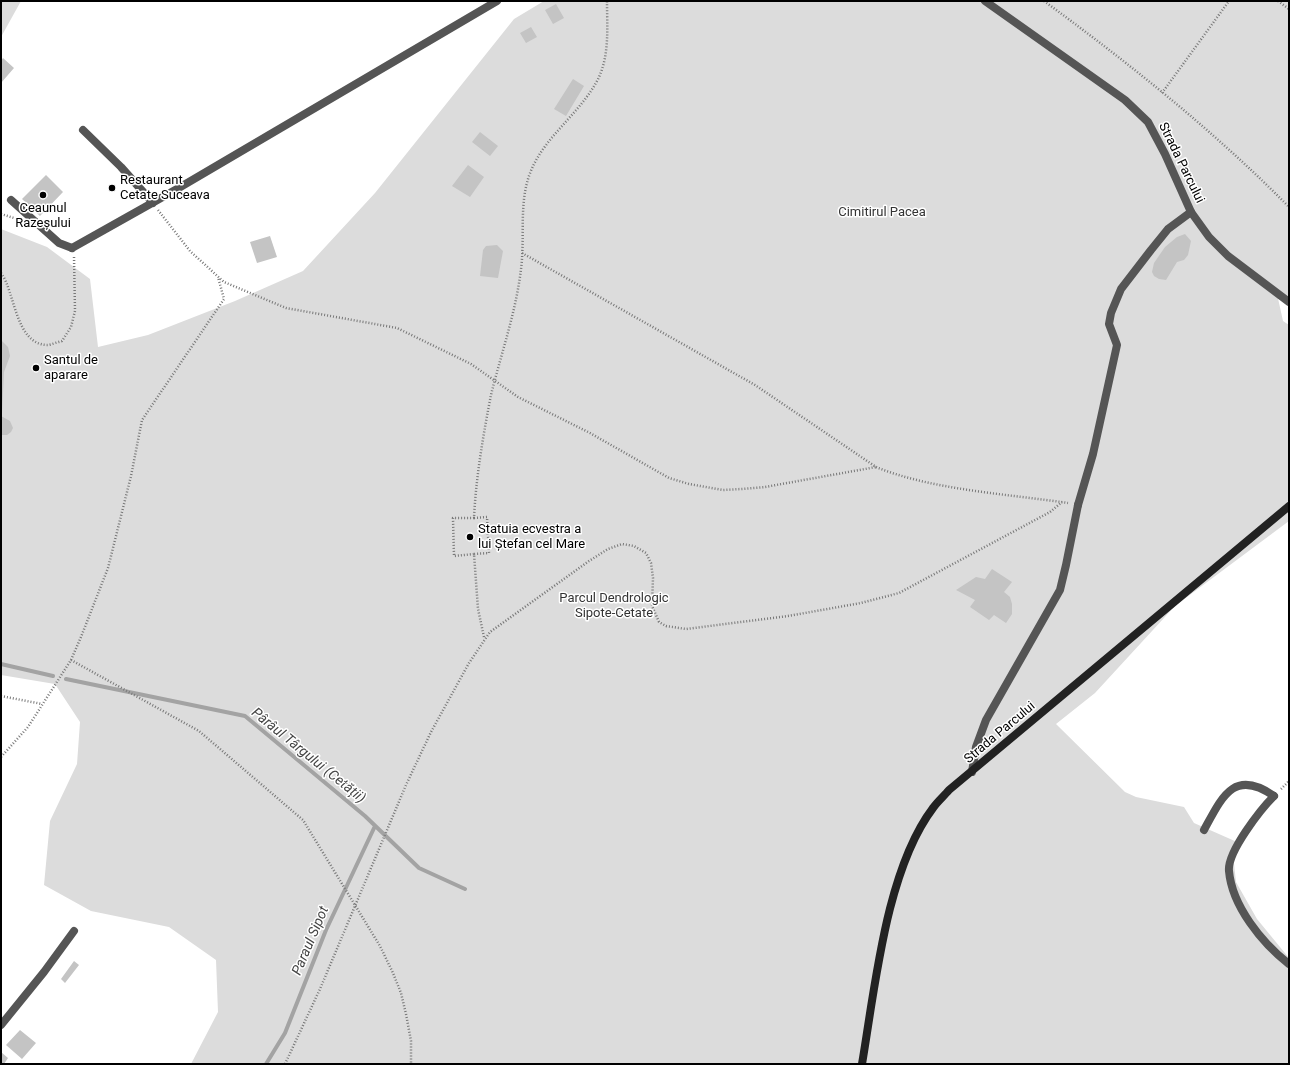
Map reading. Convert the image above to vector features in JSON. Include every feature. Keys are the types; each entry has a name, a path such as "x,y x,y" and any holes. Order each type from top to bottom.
{"main road":[{"name":"Strada Parcului","path":"862,1064 890,908 908,853 933,808 949,790 1289,506"}],"street":[{"path":"11,200 59,243 72,248 153,203 497,1"},
{"name":"Strada Parcului","path":"985,1 1125,100 1148,122 1165,154 1191,212 1209,237 1228,256 1289,302"},
{"path":"83,130 121,167 153,203"},
{"path":"972,772 976,747 986,720 1060,590 1078,505 1093,454 1117,345 1109,324 1111,313 1121,289 1151,250 1168,229 1191,212"},
{"path":"1204,830 1223,797 1234,788 1246,784 1263,788 1274,796 1249,827 1234,851 1228,870 1237,901 1258,935 1289,964"},
{"path":"1,1025 44,972 74,931"}],"path":[{"path":"474,518 475,483 521,269 526,197 529,178 536,160 544,148 584,101 598,80 607,52 607,1"},
{"path":"1044,1 1082,29 1221,142 1289,207"},
{"path":"1162,93 1229,1"},
{"path":"1278,1 1289,9"},
{"path":"153,203 190,251 224,282 286,308 397,328 446,351 537,408 590,433 669,478 689,484 723,490 765,487 876,467"},
{"path":"1,272 6,280 22,328 33,340 46,345 62,341 71,327 75,311 75,258 72,248"},
{"path":"522,253 755,385 876,467 891,474 949,486 1078,505"},
{"path":"1,757 28,727 71,660 108,568 142,420 224,299 218,277"},
{"path":"285,1064 308,1017 354,905 406,785 431,732 484,638 490,632 589,561 608,549 622,544 634,546 646,553 653,578 652,606 658,622 666,626 686,629 788,616 868,601 899,593 1050,512 1062,502"},
{"path":"487,517 489,553 474,554 454,556 453,518 487,517"},
{"path":"474,554 478,609 484,638"},
{"path":"71,660 199,731 303,820 380,946 401,993 411,1041 411,1064"},
{"path":"1,696 42,704"}],"green space":[{"path":"1,1 21,1 1,37"},
{"name":"Parcul Dendrologic Sipote-Cetate","path":"544,1 1289,1 1289,302 1277,294 1283,321 1289,325 1289,521 1175,606 1095,693 1056,724 1125,792 1136,797 1184,807 1194,823 1237,842 1233,854 1236,882 1257,919 1289,958 1289,1064 191,1064 218,1012 216,960 169,927 91,911 44,885 50,821 77,764 80,722 55,684 1,675 1,229 47,247 90,279 98,347 148,335 235,301 303,271 375,193 514,19"}],"building":[{"path":"556,4 564,18 553,24 545,10"},
{"path":"531,27 537,37 526,43 520,33"},
{"path":"3,58 14,68 1,83 1,61"},
{"path":"573,79 584,86 566,116 554,109"},
{"path":"480,132 498,146 490,156 472,142"},
{"path":"468,165 484,177 470,197 452,186"},
{"path":"46,175 63,192 40,216 22,199"},
{"path":"1185,234 1191,241 1188,255 1184,260 1177,262 1166,280 1159,279 1154,276 1152,272 1154,263 1165,247 1177,237"},
{"path":"270,236 277,257 257,263 250,242"},
{"path":"497,245 503,251 498,278 480,276 483,250 486,246"},
{"path":"1,340 8,347 10,356 4,372 2,413"},
{"path":"1,416 10,421 13,428 7,435 1,435"},
{"path":"992,569 1012,582 1004,592 1010,597 1012,604 1012,614 1006,623 994,615 989,620 970,607 975,600 956,590 976,577 985,579"},
{"path":"74,961 79,965 65,983 61,979"},
{"path":"20,1030 36,1043 22,1059 6,1045"},
{"path":"1,1052 8,1058 4,1064 1,1064"}],"waterway":[{"name":"Pârâul Târgului (Cetății)","path":"1,664 53,676"},
{"name":"Pârâul Târgului (Cetății)","path":"66,679 245,716 365,816 419,868 465,889"},
{"name":"Paraul Sipot","path":"266,1064 285,1033 326,930 375,826"}],"place":[{"name":"Restaurant Cetate Suceava","path":"112,188"},
{"name":"Ceaunul Razeșului","path":"43,195"},
{"name":"Santul de aparare","path":"36,368"},
{"name":"Statuia ecvestra a lui Ștefan cel Mare","path":"470,537"}],"park label":[{"name":"Cimitirul Pacea","path":"882,213"}]}
